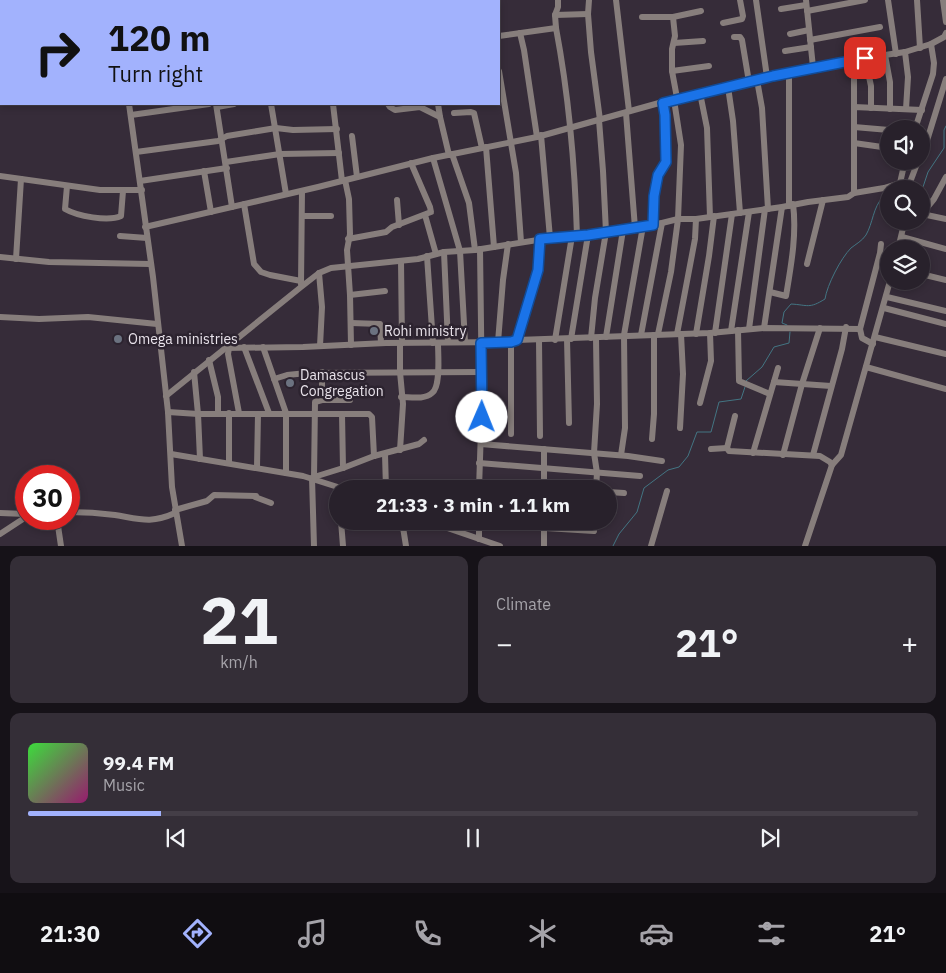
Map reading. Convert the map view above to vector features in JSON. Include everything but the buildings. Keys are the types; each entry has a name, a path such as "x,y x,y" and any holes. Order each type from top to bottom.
{"street":[{"path":"55,0 65,0"},
{"path":"555,340 575,236 575,172 569,128 567,93 556,28 555,15 558,0"},
{"path":"588,0 592,65 604,171 606,232 595,298 594,338 597,404 594,453 597,480"},
{"path":"616,0 628,112 635,228"},
{"path":"722,23 742,19 740,0"},
{"path":"756,0 767,77"},
{"path":"781,8 865,0"},
{"path":"888,0 896,54"},
{"path":"917,0 920,48"},
{"path":"943,0 946,22"},
{"path":"806,5 813,67"},
{"path":"642,17 673,17 701,11"},
{"path":"555,15 588,14"},
{"path":"652,439 656,335 671,272 678,219 681,145 672,71 673,17"},
{"path":"785,51 880,27"},
{"path":"500,36 556,28"},
{"path":"790,34 809,30"},
{"path":"520,33 539,136 550,238"},
{"path":"145,227 302,191 411,163 539,136 675,99 767,77 813,67 905,52 930,44 944,37 946,33"},
{"path":"734,37 740,37 742,40 749,82"},
{"path":"674,43 703,41"},
{"path":"918,120 931,82 934,63 930,44"},
{"path":"905,52 908,77 906,109"},
{"path":"885,55 890,82 890,109"},
{"path":"865,58 871,86 871,108"},
{"path":"672,71 709,66"},
{"path":"764,328 788,206 789,73"},
{"path":"854,76 854,193"},
{"path":"500,77 518,185 521,242"},
{"path":"749,330 766,209 762,108 757,80"},
{"path":"930,131 945,82 931,82"},
{"path":"728,87 733,121 740,213"},
{"path":"696,334 709,256 712,217 706,128 700,93"},
{"path":"653,225 654,196 658,175 666,162 663,103"},
{"path":"130,105 153,277 168,412 171,483 182,546"},
{"path":"131,115 202,105"},
{"path":"216,105 227,165 232,207"},
{"path":"271,105 286,194"},
{"path":"333,105 343,181 349,199 350,234 348,239 348,266 351,345"},
{"path":"389,105 395,110 420,107 440,117"},
{"path":"438,105 451,154 468,203 478,249 482,372 479,480"},
{"path":"854,107 922,110"},
{"path":"454,113 474,113 484,147 494,247"},
{"path":"854,127 880,129"},
{"path":"136,152 218,141 232,135 276,128 302,130 337,129"},
{"path":"352,136 357,177"},
{"path":"854,143 880,146"},
{"path":"140,181 204,172 227,165 280,154 339,153"},
{"path":"433,158 460,251 465,342"},
{"path":"348,239 386,232 431,212 411,163"},
{"path":"204,172 211,212"},
{"path":"0,176 112,191 142,190"},
{"path":"930,204 944,186 946,177"},
{"path":"16,259 21,179"},
{"path":"67,186 65,209 80,215 91,216 119,218 121,216 123,191"},
{"path":"166,396 194,372 227,348 301,284 331,268 401,261 444,252 494,247 540,239 588,235 653,225 678,219 696,219 749,212 848,197 854,193 880,189"},
{"path":"301,284 302,191"},
{"path":"397,200 399,225"},
{"path":"807,264 823,200"},
{"path":"244,204 254,264 261,272 301,284"},
{"path":"770,292 786,296 795,220 788,206"},
{"path":"749,212 735,330 739,381 770,394"},
{"path":"700,403 711,361 713,333 732,214"},
{"path":"425,215 436,254"},
{"path":"302,216 331,216"},
{"path":"930,216 946,219"},
{"path":"680,428 682,379 679,334 695,239 696,219"},
{"path":"641,335 662,223"},
{"path":"621,455 625,428 624,335 638,264 643,226"},
{"path":"606,337 622,230"},
{"path":"901,240 903,230"},
{"path":"569,423 569,339 588,235"},
{"path":"120,236 147,238"},
{"path":"902,237 946,249"},
{"path":"511,434 514,341 538,270 540,239"},
{"path":"498,342 508,244"},
{"path":"444,252 448,342"},
{"path":"880,253 860,329 862,338 946,354"},
{"path":"401,397 415,398 427,396 433,393 437,386 436,343 427,256"},
{"path":"0,257 49,262 150,264"},
{"path":"400,450 402,423 400,372 401,261"},
{"path":"319,273 322,307 320,346"},
{"path":"930,276 946,280"},
{"path":"805,546 832,466 842,455 888,290"},
{"path":"350,295 385,291"},
{"path":"886,297 946,311"},
{"path":"884,308 946,324"},
{"path":"0,317 39,319 88,317 157,324"},
{"path":"350,324 380,324 382,343"},
{"path":"227,348 382,343 481,343 624,335 696,334 764,328 860,329"},
{"path":"783,455 802,384 820,328"},
{"path":"813,455 846,328"},
{"path":"539,340 540,436"},
{"path":"244,347 269,413"},
{"path":"263,347 286,413 286,472"},
{"path":"227,348 239,413"},
{"path":"210,360 218,397 218,414"},
{"path":"866,367 946,389"},
{"path":"754,454 778,368"},
{"path":"194,372 200,459"},
{"path":"274,379 293,374 322,372 482,372"},
{"path":"322,372 322,400"},
{"path":"774,382 831,386"},
{"path":"314,546 315,402 322,400 350,400"},
{"path":"168,412 198,414 371,414 374,456"},
{"path":"229,463 230,413"},
{"path":"257,467 258,414"},
{"path":"342,414 343,468"},
{"path":"727,448 735,416"},
{"path":"314,478 374,456 420,444 424,440"},
{"path":"481,444 621,455 662,461"},
{"path":"711,449 727,448 731,452 754,454 813,455 824,458 832,466"},
{"path":"544,449 544,480"},
{"path":"171,454 286,472 314,478 329,485"},
{"path":"385,454 386,480"},
{"path":"479,463 640,476"},
{"path":"651,546 667,491"},
{"path":"617,493 624,493"},
{"path":"80,512 160,520 175,512 207,501 214,495 256,497 271,503"},
{"path":"0,513 15,515"},
{"path":"0,534 15,524"},
{"path":"59,530 61,546"},
{"path":"342,530 343,546"},
{"path":"403,530 406,546"},
{"path":"453,530 500,546"},
{"path":"479,530 479,539"},
{"path":"544,530 544,546"},
{"path":"587,530 594,531"}],"waterway":[{"path":"925,180 928,172 944,148 944,130 946,126"},
{"path":"787,325 782,323 784,312 791,304 812,305 825,299 831,279 843,258 866,235 880,201"},
{"path":"746,381 762,367 774,347 789,343 790,332"},
{"path":"613,546 619,534 637,512 644,488 668,470 679,467 688,456 697,432 711,432 719,402 741,399 745,387"}],"place":[{"name":"Rohi ministry","path":"374,331"},
{"name":"Omega ministries","path":"118,339"},
{"name":"Damascus Congregation","path":"290,383"}],"route":[{"path":"482,417 481,343 517,340 538,270 540,239 588,235 653,225 653,202 658,175 666,162 663,103 677,98 813,67 865,58"}]}
